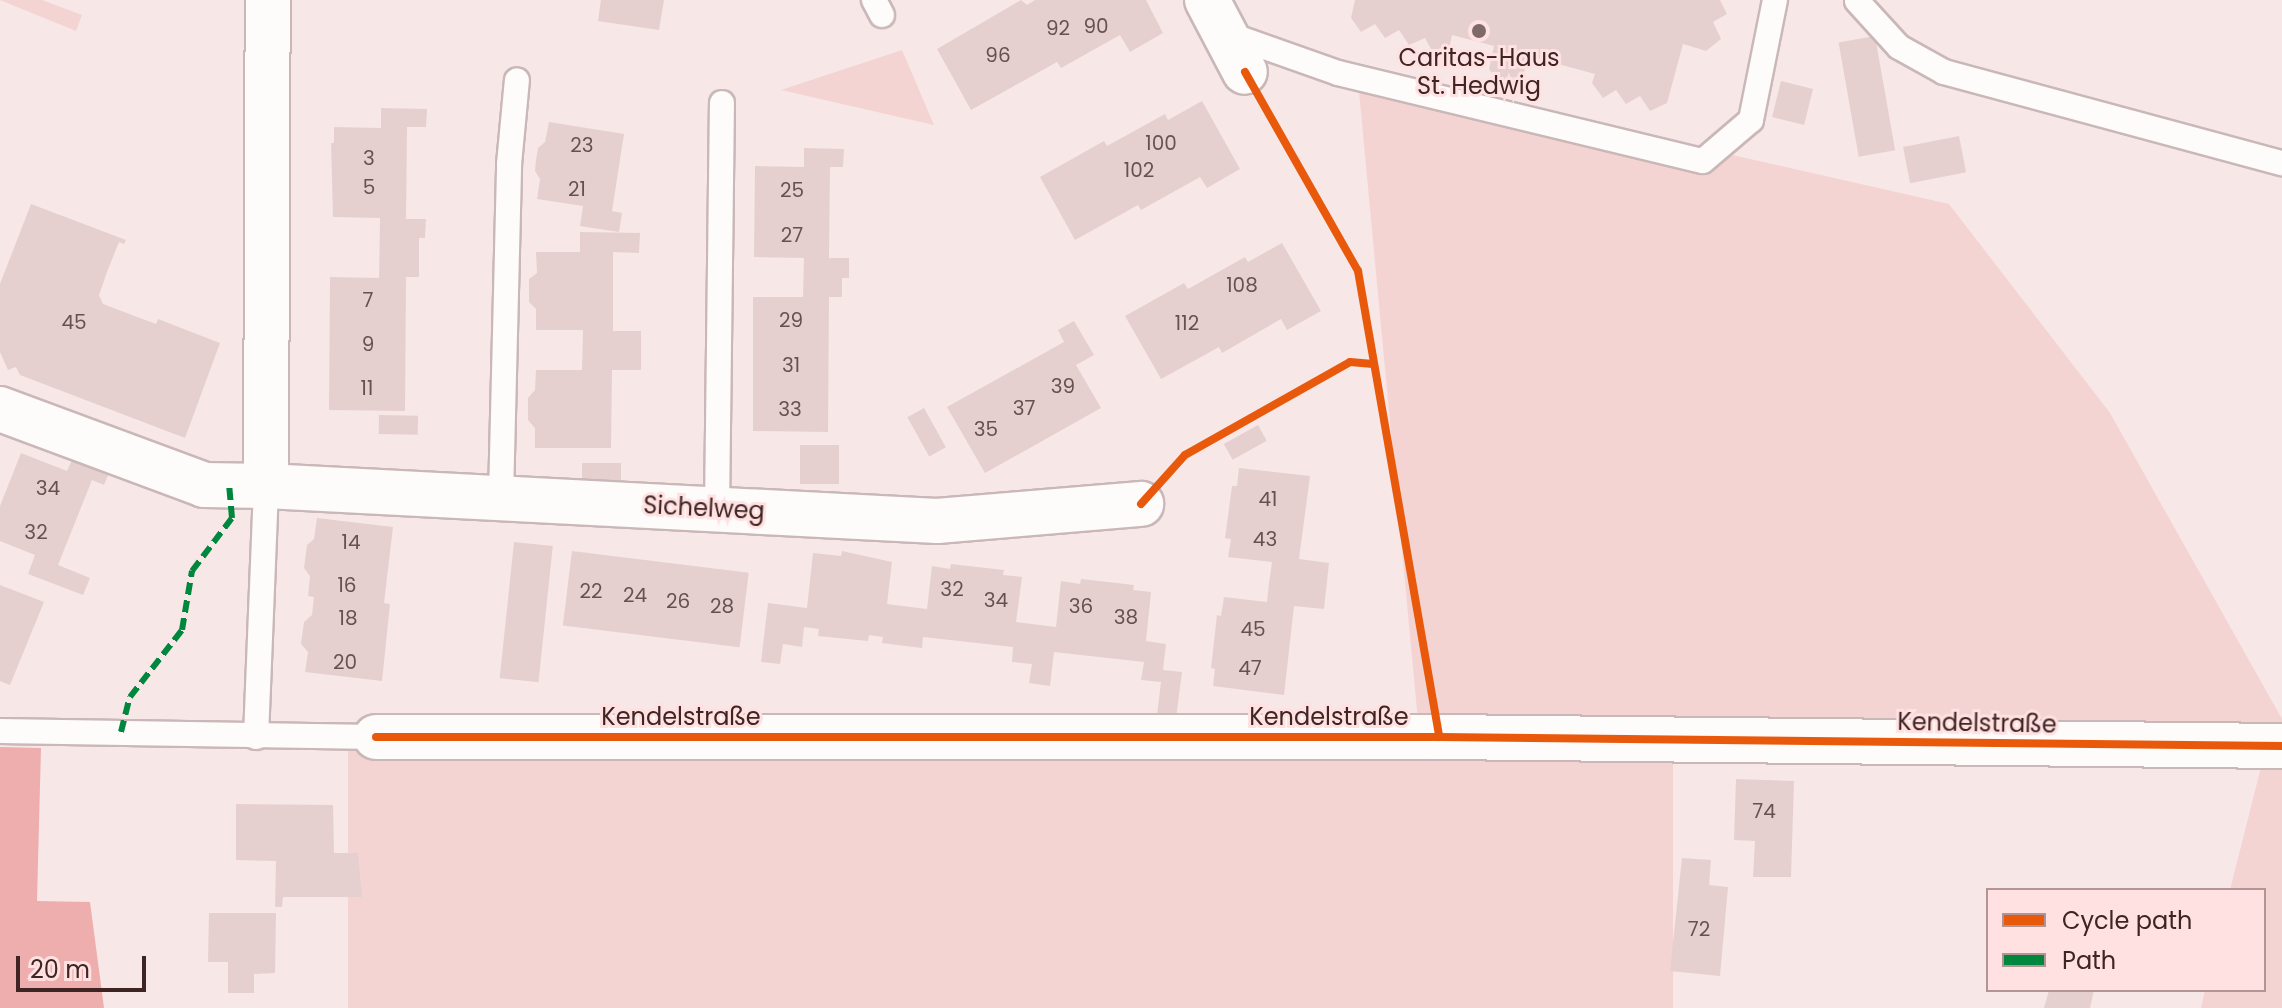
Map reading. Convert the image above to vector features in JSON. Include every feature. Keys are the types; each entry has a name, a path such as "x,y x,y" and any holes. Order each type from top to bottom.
{"street":[{"path":"266,486 268,0"},
{"path":"1216,16 1245,72"},
{"name":"Sichelweg","path":"15,414 204,485 501,497 937,521 1141,504"},
{"name":"Kendelstraße","path":"376,737 1439,737 2282,746"}],"lane":[{"path":"1216,16 1338,73 1703,161 1751,120 1775,0"},
{"path":"1857,1 1899,47 1944,72 2282,163"},
{"path":"501,497 509,164 517,80"},
{"path":"717,509 722,103"},
{"path":"256,737 266,486"},
{"name":"Kendelstraße","path":"0,731 376,737"}],"shaded area":[{"path":"0,0 42,0 82,15 76,31"},
{"path":"902,50 934,125 781,90"},
{"path":"1357,70 1949,204 2110,413 2282,719 2282,726 1418,721"},
{"path":"0,747 41,748 37,901 90,902 104,1008 0,1008"},
{"path":"348,749 1673,749 1673,1008 348,1008"},
{"path":"2262,763 2282,763 2282,1008 2201,1008 2205,992 2266,992 2266,888 2231,888"}],"building":[{"path":"601,0 664,0 659,30 598,21"},
{"path":"1021,0 1027,5 1035,0 1146,0 1163,33 1130,52 1120,35 1061,68 1057,62 971,110 937,49"},
{"path":"1355,0 1720,0 1727,14 1713,22 1721,39 1706,51 1683,44 1667,103 1650,111 1640,96 1626,104 1616,90 1603,98 1592,83 1595,74 1529,56 1523,75 1513,82 1494,77 1489,69 1494,46 1452,35 1450,45 1432,51 1425,38 1409,45 1399,30 1385,38 1375,24 1361,32 1351,18"},
{"path":"1875,36 1895,150 1859,157 1839,42"},
{"path":"1781,81 1813,89 1804,125 1772,117"},
{"path":"1202,101 1240,169 1207,188 1200,177 1141,210 1138,205 1075,240 1040,177 1104,141 1107,146 1165,114 1168,120"},
{"path":"381,108 427,109 426,127 407,127 406,219 426,219 425,238 419,238 419,277 406,277 405,411 329,410 330,277 379,278 380,218 333,217 331,143 334,143 334,127 381,128"},
{"path":"549,122 624,134 612,211 622,213 619,232 580,226 583,206 537,199 540,179 535,171 536,160 538,148 545,142"},
{"path":"1959,136 1966,172 1910,183 1903,147"},
{"path":"804,148 844,149 843,167 830,167 829,258 849,258 849,278 842,278 842,297 829,297 828,432 753,431 753,297 803,297 804,258 754,257 755,166 804,167"},
{"path":"31,204 126,240 124,244 119,242 107,272 99,295 103,304 156,324 158,319 220,343 185,438 20,375 16,367 8,370 0,352 0,284"},
{"path":"580,232 640,233 639,253 613,252 613,331 641,331 641,370 612,370 611,448 535,448 535,428 528,420 528,398 535,390 536,370 582,370 583,330 536,330 536,309 529,302 529,279 537,273 536,252 580,252"},
{"path":"1282,243 1321,311 1287,330 1281,319 1222,353 1219,347 1161,379 1125,316 1184,283 1188,289 1245,257 1248,262"},
{"path":"1074,321 1094,355 1076,365 1101,408 985,473 947,407 1064,342 1058,330"},
{"path":"924,408 946,447 929,457 907,417"},
{"path":"379,415 418,416 418,435 379,434"},
{"path":"1258,425 1267,441 1233,460 1224,444"},
{"path":"800,445 839,445 839,484 800,484"},
{"path":"21,453 67,471 75,453 111,468 104,485 92,480 58,565 90,578 83,595 28,574 35,555 0,541 0,506"},
{"path":"582,463 621,463 621,482 582,482"},
{"path":"1239,468 1310,476 1299,559 1329,563 1324,609 1294,606 1284,695 1213,686 1215,669 1211,668 1217,615 1221,616 1224,597 1267,602 1272,562 1228,557 1231,539 1225,538 1232,486 1237,486"},
{"path":"317,518 393,527 384,603 390,604 382,681 305,672 308,652 301,644 304,622 312,615 314,597 308,596 310,576 304,568 307,545 314,539"},
{"path":"514,542 553,546 538,682 500,678"},
{"path":"572,551 749,573 740,647 563,625"},
{"path":"842,551 892,562 887,604 927,609 932,566 950,569 951,564 1004,570 1003,575 1022,577 1016,622 1056,627 1061,581 1080,584 1081,579 1134,585 1133,590 1151,592 1146,641 1166,644 1163,670 1182,672 1176,718 1157,715 1161,682 1141,680 1144,662 1054,652 1050,686 1029,683 1032,664 1012,662 1013,647 923,637 922,648 882,643 883,637 869,635 868,641 818,636 819,629 804,627 802,647 783,644 780,664 761,662 768,603 807,608 813,553 841,556"},
{"path":"0,585 44,602 10,685 0,681"},
{"path":"1736,779 1794,781 1791,877 1753,877 1755,841 1734,840"},
{"path":"236,804 333,805 334,853 358,853 362,897 283,897 282,907 275,907 276,861 236,860"},
{"path":"1682,858 1711,860 1709,885 1728,887 1720,976 1670,971"},
{"path":"209,913 276,913 275,973 254,974 254,993 228,993 228,962 208,962"},
{"path":"2048,992 2094,992 2090,1008 2044,1008"}],"marked path":[{"path":"121,732 130,697 182,630 192,571 232,518 229,486"}],"cycle path":[{"path":"1245,72 1358,271 1439,737"},
{"path":"1141,504 1185,455 1350,362 1373,364"},
{"path":"376,737 1439,737 2282,746"}],"place":[{"name":"Caritas-Haus St. Hedwig","path":"1479,31"}]}
